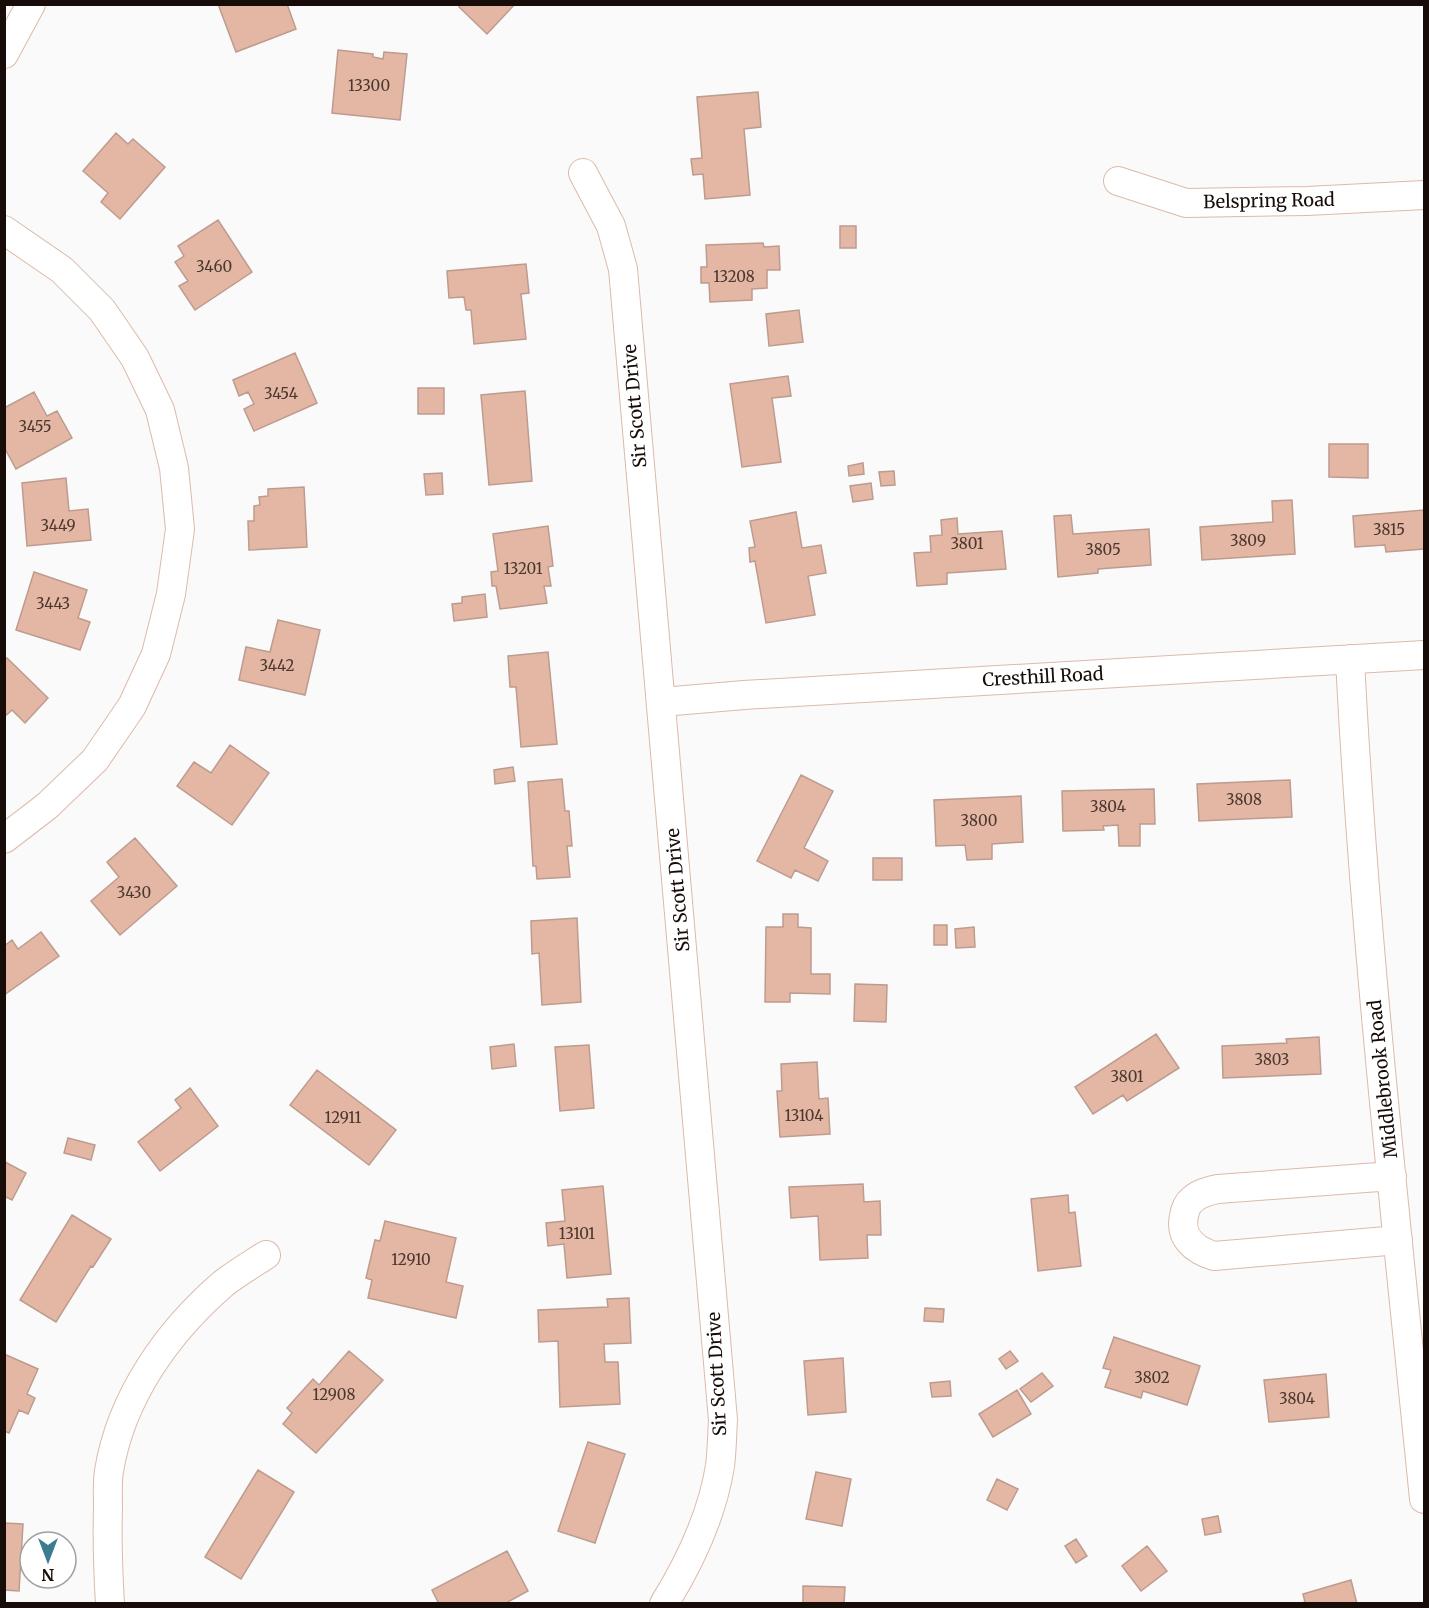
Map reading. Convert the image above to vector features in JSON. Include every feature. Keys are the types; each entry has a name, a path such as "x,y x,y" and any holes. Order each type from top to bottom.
{"street":[{"path":"4,54 31,4"},
{"name":"Sir Scott Drive","path":"583,173 611,226 622,263 723,1420 720,1466 709,1511 685,1570 664,1604"},
{"name":"Belspring Road","path":"1118,181 1186,203 1307,201 1425,195"},
{"path":"4,230 62,270 102,310 135,358 160,410 174,468 180,529 171,594 156,654 132,706 95,760 47,806 4,839"},
{"name":"Cresthill Road","path":"662,702 744,695 1425,655"},
{"name":"Middlebrook Road","path":"1350,658 1357,801 1425,1499"},
{"path":"1392,1176 1218,1189 1204,1192 1191,1200 1185,1209 1182,1224 1185,1238 1198,1251 1214,1256 1398,1240"},
{"path":"110,1604 106,1550 109,1473 117,1433 133,1396 160,1352 190,1314 226,1282 266,1255"}],"building":[{"path":"218,4 287,4 296,29 236,52"},
{"path":"461,4 515,4 487,34 459,7"},
{"path":"338,50 373,54 373,57 383,59 384,52 407,54 400,120 332,113"},
{"path":"758,92 761,127 744,129 750,195 705,199 703,174 693,175 691,159 702,158 697,97"},
{"path":"116,133 128,144 133,139 165,167 120,219 101,202 108,193 83,171"},
{"path":"218,220 252,272 195,310 179,286 188,281 175,262 184,256 178,246"},
{"path":"840,226 856,226 856,248 840,248"},
{"path":"763,243 764,247 779,246 780,270 767,270 767,288 752,289 752,300 710,302 709,283 701,283 701,267 707,267 706,245"},
{"path":"526,264 529,293 521,294 526,339 474,344 471,310 466,310 464,297 449,298 447,271"},
{"path":"799,310 803,342 769,346 766,314"},
{"path":"295,353 317,403 254,431 244,409 254,404 248,392 239,396 233,380"},
{"path":"788,376 791,396 772,398 781,462 742,467 730,384"},
{"path":"418,388 444,388 444,414 418,414"},
{"path":"525,391 532,481 489,485 481,395"},
{"path":"34,392 47,416 57,411 72,438 16,469 4,447 4,408"},
{"path":"1329,444 1368,444 1368,478 1329,477"},
{"path":"863,463 864,474 849,476 848,466"},
{"path":"894,471 895,485 881,486 879,472"},
{"path":"442,473 443,494 426,495 424,474"},
{"path":"66,478 69,511 88,509 91,540 27,546 22,483"},
{"path":"871,483 873,499 853,502 850,486"},
{"path":"304,487 307,547 249,550 248,521 254,521 254,506 260,505 259,497 268,496 268,489"},
{"path":"1292,500 1295,554 1202,560 1200,527 1273,522 1272,501"},
{"path":"1424,510 1424,549 1386,552 1385,545 1355,547 1353,516"},
{"path":"796,512 802,548 821,545 826,573 808,576 815,615 766,623 755,561 750,562 749,548 755,547 750,521"},
{"path":"1071,515 1073,534 1149,529 1151,565 1098,569 1098,573 1058,577 1054,516"},
{"path":"957,518 958,534 1002,531 1006,569 947,573 947,584 917,586 914,553 931,552 930,536 942,535 941,520"},
{"path":"548,526 553,566 548,567 551,586 544,586 547,603 500,609 496,586 492,586 491,572 498,571 493,534"},
{"path":"34,572 87,590 78,618 90,622 80,650 16,630"},
{"path":"485,594 487,617 454,621 452,604 462,603 462,597"},
{"path":"278,620 320,630 305,695 239,680 246,647 270,652"},
{"path":"548,652 557,744 521,747 516,687 510,687 508,656"},
{"path":"7,658 48,698 25,723 12,710 4,717 4,660"},
{"path":"230,745 269,773 232,825 177,786 194,762 211,773"},
{"path":"513,767 515,781 495,784 494,770"},
{"path":"801,775 833,791 804,848 828,861 818,881 795,870 791,878 757,861"},
{"path":"562,779 565,811 569,811 572,846 567,846 570,877 537,879 536,866 533,866 528,782"},
{"path":"1290,780 1292,817 1199,821 1197,784"},
{"path":"1154,789 1155,824 1140,824 1140,846 1119,846 1118,825 1103,826 1104,830 1063,831 1062,791"},
{"path":"1021,796 1023,842 992,844 992,859 967,860 965,845 936,846 934,800"},
{"path":"135,838 177,886 120,935 91,901 119,877 107,862"},
{"path":"873,858 902,858 902,880 873,880"},
{"path":"783,914 798,914 798,927 811,928 811,974 830,974 830,994 790,993 790,1002 765,1002 766,927 783,927"},
{"path":"577,918 581,1002 542,1005 539,953 532,954 531,921"},
{"path":"934,925 947,925 947,945 934,945"},
{"path":"974,927 975,947 956,948 955,929"},
{"path":"41,932 59,956 4,995 4,946 12,940 18,949"},
{"path":"855,984 887,985 886,1022 854,1021"},
{"path":"1156,1034 1179,1068 1127,1101 1123,1095 1093,1114 1075,1087"},
{"path":"1319,1037 1321,1074 1223,1078 1222,1046 1287,1043 1286,1039"},
{"path":"514,1044 516,1066 492,1069 490,1047"},
{"path":"589,1045 594,1108 560,1111 555,1047"},
{"path":"817,1062 819,1099 828,1098 830,1134 780,1137 777,1091 782,1091 781,1064"},
{"path":"317,1070 396,1130 369,1165 290,1105"},
{"path":"190,1088 218,1126 160,1171 138,1142 181,1108 175,1100"},
{"path":"68,1138 95,1145 91,1160 64,1153"},
{"path":"5,1162 26,1173 12,1200 4,1196"},
{"path":"863,1184 864,1202 880,1201 881,1235 867,1235 868,1258 820,1260 818,1216 791,1218 789,1187"},
{"path":"603,1186 611,1274 567,1278 564,1244 548,1246 546,1223 565,1221 562,1190"},
{"path":"1068,1195 1069,1213 1075,1212 1081,1266 1038,1271 1031,1199"},
{"path":"72,1215 111,1239 56,1322 20,1300"},
{"path":"385,1221 456,1238 446,1282 463,1286 456,1318 368,1298 372,1280 366,1278 375,1240 380,1241"},
{"path":"629,1298 631,1343 604,1344 605,1362 618,1362 620,1404 560,1407 558,1341 539,1342 538,1310 608,1307 607,1299"},
{"path":"925,1308 944,1309 943,1322 924,1321"},
{"path":"1114,1337 1200,1366 1187,1405 1143,1391 1141,1398 1105,1387 1111,1370 1103,1368"},
{"path":"349,1351 383,1380 316,1453 283,1424 292,1413 287,1408 313,1379 319,1385"},
{"path":"1010,1351 1018,1361 1006,1369 999,1359"},
{"path":"4,1354 38,1369 27,1394 35,1398 28,1414 19,1410 9,1433 4,1431"},
{"path":"843,1358 846,1412 808,1415 804,1361"},
{"path":"1042,1373 1053,1386 1031,1402 1020,1389"},
{"path":"1326,1374 1329,1417 1269,1422 1264,1380"},
{"path":"950,1381 951,1396 932,1397 930,1383"},
{"path":"1017,1390 1031,1414 993,1437 979,1414"},
{"path":"588,1442 625,1454 595,1543 558,1531"},
{"path":"258,1470 294,1492 241,1579 205,1557"},
{"path":"816,1472 851,1479 842,1526 806,1519"},
{"path":"997,1479 1018,1489 1007,1510 987,1500"},
{"path":"1218,1516 1221,1532 1205,1535 1202,1519"},
{"path":"4,1523 23,1524 23,1530 18,1530 19,1591 4,1590"},
{"path":"1076,1539 1087,1556 1076,1563 1065,1546"},
{"path":"1147,1546 1167,1571 1141,1591 1122,1566"},
{"path":"507,1551 528,1591 504,1604 439,1604 432,1590"},
{"path":"1351,1580 1357,1604 1298,1604 1305,1602 1303,1594"},
{"path":"803,1586 845,1587 844,1604 803,1604"}]}
